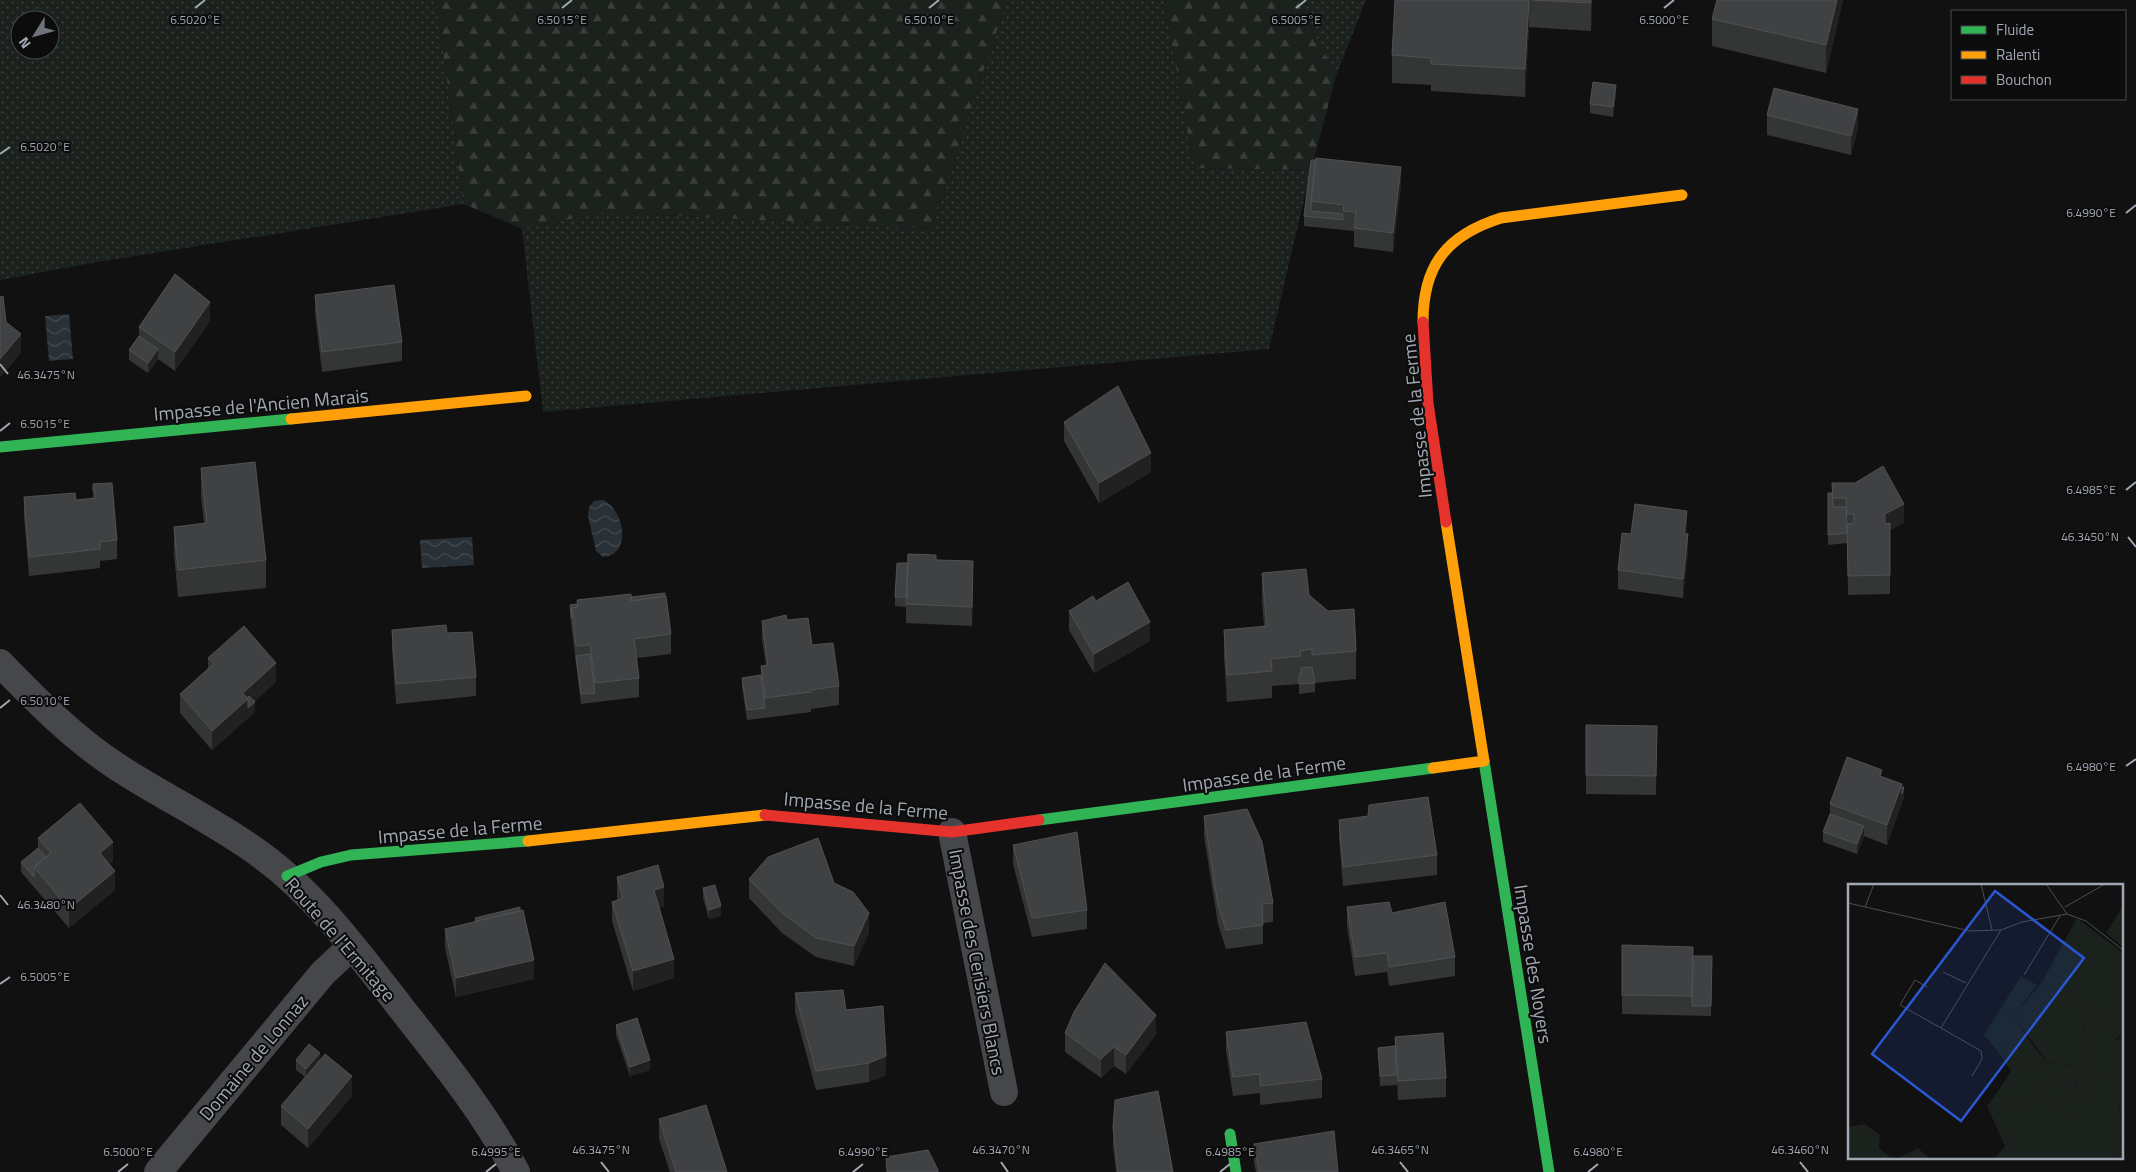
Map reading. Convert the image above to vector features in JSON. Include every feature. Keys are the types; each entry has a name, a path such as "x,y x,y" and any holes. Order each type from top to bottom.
{"street":[{"name":"Impasse de la Ferme","path":"287,876 321,862 351,855 567,838 770,814 952,832 1484,761 1428,399 1423,302 1428,280 1435,264 1447,247 1463,233 1482,223 1501,218 1682,195"},
{"name":"Impasse de l'Ancien Marais","path":"0,447 526,396"},
{"name":"Route de l'Ermitage","path":"0,663 62,724 88,746 116,766 236,837 287,876 321,910 352,946 463,1089 491,1129 516,1172"},
{"name":"Impasse des Noyers","path":"1484,761 1549,1172"},
{"name":"Impasse des Cerisiers Blancs","path":"952,832 1004,1092"},
{"name":"Domaine de Lonnaz","path":"158,1172 323,973 352,946"},
{"path":"1230,1134 1236,1172"}],"green space":[{"path":"0,0 436,0 464,204 97,262 0,280"},
{"path":"436,0 1007,0 931,229 605,212 522,229 464,204"},
{"path":"1007,0 1164,0 1194,168 1311,170 1269,349 543,412 522,229 605,212 931,229"},
{"path":"1164,0 1297,0 1336,76 1311,170 1194,168"},
{"path":"1297,0 1366,0 1336,76"}],"water":[{"path":"69,314 73,359 49,361 45,316"},
{"path":"603,500 616,512 620,521 622,540 619,549 603,557 596,551 588,516 589,507 594,501"},
{"path":"472,537 474,565 422,568 420,540"}],"building":[{"path":"1395,0 1529,0 1525,69 1431,64 1431,58 1392,55"},
{"path":"1533,0 1591,0 1591,3"},
{"path":"1717,0 1837,0 1826,45 1712,19"},
{"path":"1593,82 1616,85 1613,107 1590,104"},
{"path":"1774,88 1858,109 1851,136 1767,115"},
{"path":"1316,158 1401,167 1393,233 1354,228 1356,212 1343,211 1344,205 1311,201"},
{"path":"1311,160 1316,160 1311,211 1343,214 1343,220 1304,216"},
{"path":"175,274 210,302 175,352 139,327"},
{"path":"394,285 402,342 322,352 315,295"},
{"path":"3,296 6,322 21,334 0,359 0,297"},
{"path":"139,336 158,349 148,363 129,350"},
{"path":"1118,386 1151,453 1099,483 1064,422"},
{"path":"255,462 266,560 178,570 174,527 207,523 201,468"},
{"path":"1883,466 1904,504 1885,514 1885,524 1890,523 1890,575 1848,576 1847,524 1854,523 1854,514 1847,514 1846,498 1833,498 1832,483 1855,483"},
{"path":"112,483 117,540 100,542 100,549 29,557 24,497 75,493 76,500 95,498 93,484"},
{"path":"1828,493 1832,493 1833,507 1846,507 1847,533 1828,535"},
{"path":"1635,504 1687,511 1684,534 1688,534 1683,579 1618,570 1622,533 1631,534"},
{"path":"908,554 936,555 936,560 973,561 972,607 906,604"},
{"path":"897,563 908,563 907,597 895,597"},
{"path":"1306,569 1309,595 1328,611 1354,609 1356,651 1312,655 1312,649 1300,651 1301,656 1271,659 1272,671 1227,675 1224,630 1267,626 1262,573"},
{"path":"1128,582 1150,622 1094,654 1069,611 1093,596 1096,601"},
{"path":"665,593 665,596 631,601 631,597"},
{"path":"631,594 631,601 666,596 671,634 634,639 639,678 595,683 590,645 576,646 572,608 578,607 577,600"},
{"path":"577,604 577,607 572,608 572,618 570,605"},
{"path":"786,615 787,620 808,618 812,645 833,643 839,686 765,698 761,666 768,665 762,621"},
{"path":"446,625 447,633 472,632 476,677 396,684 392,630"},
{"path":"244,626 276,663 243,693 248,699 212,731 180,694 214,664 208,658"},
{"path":"590,654 595,693 581,694 576,656"},
{"path":"1312,667 1315,683 1299,684 1301,668"},
{"path":"761,675 765,708 747,710 742,678"},
{"path":"249,696 255,702 248,708 247,698"},
{"path":"1586,725 1657,726 1656,776 1586,775"},
{"path":"1847,757 1882,770 1880,776 1902,784 1887,825 1830,804"},
{"path":"1428,797 1437,855 1343,867 1339,820 1368,816 1369,805"},
{"path":"80,803 113,842 100,853 115,871 69,909 34,867 51,853 38,838"},
{"path":"1247,809 1262,842 1273,903 1262,904 1263,925 1226,930 1218,905 1204,816"},
{"path":"1830,814 1864,826 1857,844 1823,832"},
{"path":"1077,832 1087,910 1032,918 1013,845"},
{"path":"818,838 834,883 853,892 869,913 854,946 816,938 782,913 749,879 768,857"},
{"path":"38,848 46,857 34,867 34,877 21,862"},
{"path":"658,865 664,887 654,890 674,959 633,971 612,902 623,898 617,877"},
{"path":"715,885 721,906 709,910 703,888"},
{"path":"1389,902 1392,913 1445,902 1455,957 1389,967 1387,953 1355,957 1347,907"},
{"path":"520,907 520,911 476,921 475,918"},
{"path":"523,910 534,960 456,978 445,929"},
{"path":"1622,945 1693,947 1692,996 1622,995"},
{"path":"1693,956 1712,956 1711,1006 1692,1006"},
{"path":"1105,963 1156,1015 1126,1055 1114,1047 1101,1059 1065,1033 1074,1012"},
{"path":"843,990 846,1010 883,1006 886,1056 869,1063 816,1071 795,993"},
{"path":"637,1018 650,1060 630,1067 616,1025"},
{"path":"1306,1022 1322,1079 1260,1086 1260,1074 1233,1077 1226,1032"},
{"path":"1443,1033 1446,1078 1398,1081 1395,1037"},
{"path":"309,1044 320,1053 306,1069 296,1060"},
{"path":"1395,1046 1397,1075 1380,1076 1378,1048"},
{"path":"325,1054 352,1076 308,1129 281,1106"},
{"path":"1158,1091 1173,1172 1118,1172 1113,1127 1115,1100"},
{"path":"706,1105 727,1172 676,1172 659,1119"},
{"path":"1334,1131 1338,1172 1259,1172 1254,1144"},
{"path":"928,1150 938,1172 887,1172 886,1157"}],"traffic: fast":[{"path":"0,447 291,419"},
{"path":"1484,761 1549,1172"},
{"path":"1039,820 1433,768"},
{"path":"287,876 321,862 351,855 528,841"},
{"path":"1230,1134 1236,1172"}],"traffic: slow":[{"path":"1423,322 1424,302 1433,269 1453,243 1466,233 1482,225 1501,218 1682,195"},
{"path":"291,419 526,396"},
{"path":"1433,768 1484,761 1446,522"},
{"path":"528,841 765,815"}],"traffic: jam":[{"path":"1423,322 1428,403 1446,522"},
{"path":"765,815 952,832 1039,820"}]}
